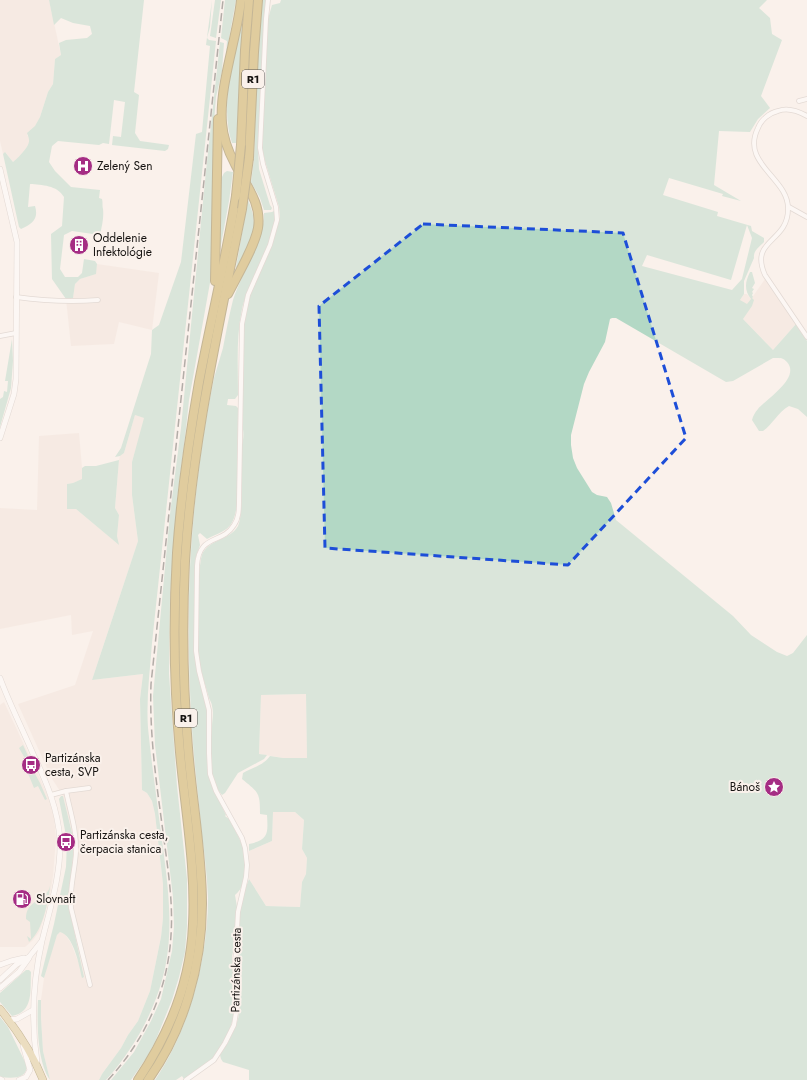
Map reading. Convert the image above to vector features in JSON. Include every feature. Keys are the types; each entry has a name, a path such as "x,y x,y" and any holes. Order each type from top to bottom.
{"highway":[{"path":"223,306 252,244 259,222 257,205 228,150 222,123 224,88 240,0"},
{"path":"212,320 216,257 216,152 218,117 222,87 240,0"},
{"name":"R1","path":"138,1080 156,1053 172,1019 188,962 193,925 193,879 178,724 175,661 175,595 180,518 187,457 195,407 236,196 241,144 245,50 249,0"},
{"name":"R1","path":"148,1080 172,1040 186,1002 197,963 202,924 201,878 188,750 185,696 183,637 184,592 188,532 203,410 242,209 249,158 258,0"}],"main road":[{"path":"0,1009 23,1042 43,1080"}],"street":[{"name":"Partizánska cesta","path":"186,1080 206,1067 220,1053 233,1027 237,1007 235,966 237,917 247,866 242,838 220,798 210,774 208,753 209,710 199,671 196,651 197,566 199,554 204,545 230,531 238,517 242,324 248,295 270,245 277,220 276,207 263,164 260,148 268,0"},
{"path":"799,102 807,99"},
{"path":"807,116 791,110 777,111 769,115 762,122 755,135 754,146 757,157 768,174 783,190 788,207 787,218 782,229 762,251 760,260 765,275 807,337"},
{"path":"0,169 16,233 17,262 16,380 14,394 0,438"},
{"path":"788,207 807,217"},
{"path":"16,297 66,302 98,300"},
{"path":"0,336 16,333"},
{"path":"0,678 51,795 58,825 60,854 56,886 42,942 33,1010 34,1037 38,1069"},
{"path":"51,795 66,791 89,788"},
{"path":"66,791 76,845 70,896 71,908 90,985"},
{"path":"0,988 20,972 42,942"},
{"path":"0,965 11,961 29,958"},
{"path":"0,980 17,964 29,958"},
{"path":"9,1020 21,1017 33,1010"},
{"path":"19,1080 26,1077 30,1070 23,1042"}],"highlighted area":[{"path":"423,224 623,233 686,438 568,565 325,548 319,306"}],"shaded area":[{"path":"0,0 49,0 61,55 55,59 53,84 48,92 40,117 35,127 27,135 29,138 29,143 23,154 13,162 6,153 3,154 0,141"},
{"path":"97,264 159,273 152,330 119,322 114,344 71,346 66,299 73,297 75,284 80,279 95,274"},
{"path":"765,279 796,324 773,350 743,319 740,300 744,294 747,294 751,299"},
{"path":"135,415 145,418 132,462 132,495 138,541 92,680 143,674 140,699 142,790 147,793 152,801 155,814 163,884 163,918 161,937 150,991 138,1021 99,1080 50,1080 43,1051 41,1000 48,961 57,935 60,932 64,933 71,943 84,977 69,907 73,837 63,796 51,777 18,704 75,685 93,631 72,635 71,615 0,629 0,508 37,510 39,436 79,433 83,479 67,484 67,509 76,509 118,544 117,536 119,515 115,508 119,460 120,456 124,453"},
{"path":"306,694 307,758 283,758 259,754 261,695"},
{"path":"4,702 50,800 54,816 56,838 50,897 39,932 25,947 0,947 0,705"},
{"path":"273,812 295,812 304,820 302,849 307,858 306,874 302,882 300,907 266,906 249,879 249,851 272,841"}],"green space":[{"path":"49,0 144,0 134,92 139,95 135,133 140,141 169,145 168,149 165,151 112,145 113,136 121,137 125,102 114,100 109,144 103,143 99,145 58,141 52,146 49,162 55,171 71,187 100,190 99,198 102,199 103,219 100,235 72,231 64,235 60,269 65,277 78,277 82,273 84,259 95,261 97,264 96,274 80,279 75,284 73,298 66,299 52,279 51,234 62,226 64,197 53,188 44,185 30,184 28,207 35,206 36,214 31,223 21,229 19,227 3,154 5,152 13,162 26,149 29,143 27,133 35,126 40,117 48,92 53,84 55,59 61,55 59,43 66,40 87,38 92,34 90,26 73,23 61,18 54,25"},
{"path":"212,0 210,27 207,38 209,40 216,41 152,643 148,696 148,728 168,891 168,949 162,979 144,1026 117,1068 106,1080 99,1080 138,1021 150,991 161,937 163,918 163,884 155,814 152,801 147,793 142,790 140,699 143,674 92,680 138,541 132,495 132,462 144,418 135,415 124,453 115,457 121,448 151,354 152,330 159,325 181,262 196,134 202,132 210,46 206,45"},
{"path":"215,0 221,0 216,38 210,36"},
{"path":"225,0 236,0 226,55 227,41 221,38"},
{"path":"262,0 267,0 258,147 259,169 272,208 271,210 264,210 260,198 251,182 254,159 257,61"},
{"path":"281,0 767,0 759,8 770,18 772,34 782,40 761,96 770,108 758,119 750,132 719,131 714,185 741,201 669,178 663,195 718,212 717,216 751,226 752,231 764,238 764,242 754,253 754,258 744,281 744,294 740,300 747,304 751,299 746,289 746,283 750,272 752,272 755,283 752,288 754,289 752,292 752,298 754,300 752,306 743,319 773,350 796,324 807,341 807,417 798,409 789,406 782,411 763,431 759,431 752,420 757,410 781,388 790,375 790,368 784,359 773,358 733,381 726,382 616,318 612,318 610,319 605,342 584,384 571,435 571,445 573,458 577,468 592,492 597,495 607,497 611,503 616,520 733,616 751,635 777,652 787,656 793,653 807,635 807,1080 249,1080 249,1070 223,1062 221,1059 220,1055 228,1042 239,1013 237,934 242,900 249,879 266,906 300,907 302,882 306,874 307,858 302,849 304,820 295,812 273,812 272,841 249,851 249,844 264,838 266,835 267,815 260,814 259,797 255,790 242,779 243,773 261,764 270,756 283,758 307,758 306,694 261,695 259,754 267,755 264,759 238,773 225,793 222,795 217,788 212,772 210,753 213,709 201,669 198,645 199,578 203,552 212,544 234,531 240,520 242,500 241,447 243,442 244,321 250,295 273,242 280,217 279,207 262,148 262,135 268,19 272,5 280,3","holes":["747,225 752,238 742,279 732,290 642,266 647,255 731,280"]},
{"path":"243,13 236,143 232,143 228,128 228,95"},
{"path":"220,42 224,43 222,71 216,97 214,122 211,277 189,400 177,500 170,597 169,674 177,786 187,879 187,926 185,952 172,1000 155,1042 147,1057 131,1080 111,1080 134,1052 151,1021 161,999 172,951 174,926 173,897 155,745 153,696 170,514 181,428"},
{"path":"227,171 233,172 220,250 221,179"},
{"path":"248,200 254,219 253,235 237,268 236,267"},
{"path":"274,211 272,234 268,247 242,309 238,341 238,395 235,399 228,399 227,405 236,406 238,408 237,505 233,519 228,528 207,539 200,533 198,535 200,545 195,560 194,652 207,712 208,771 212,786 226,815 225,816 229,819 238,835 245,857 244,878 239,891 235,895 237,907 232,956 236,1007 227,1037 210,1062 184,1079 182,1076 176,1080 155,1080 178,1039 187,1016 200,969 207,921 208,898 190,699 189,640 189,581 193,522 201,450 214,378 223,348 233,300 257,247 263,224 264,213"},
{"path":"12,339 13,361 11,388 0,427 0,399 3,397 4,391 7,392 8,381 5,381"},
{"path":"119,460 115,508 119,515 117,536 119,545 76,509 67,509 67,484 82,479 82,468 85,466 96,466"},
{"path":"23,745 29,758 29,763 47,799 45,800 38,786 34,788 27,771 31,769 19,748"},
{"path":"63,796 73,837 69,907 84,977 82,978 72,945 69,939 60,932 57,935 44,978 41,976 66,867 67,841 59,799"},
{"path":"50,886 42,922 34,937 29,942 27,936 31,939 30,922 26,919 28,909 48,891"},
{"path":"26,970 31,972 29,999 24,1010 19,1014 12,1016 0,1002 0,993"},
{"path":"38,1000 41,1000 43,1051 50,1080 42,1063 40,1052"},
{"path":"0,1017 8,1027 27,1066 26,1071 21,1076 9,1078 0,1077"}],"railway":[{"path":"108,1080 133,1048 152,1013 160,995 169,955 171,935 171,902 151,725 151,684 223,0"}],"place":[{"name":"Zelený Sen","path":"83,166"},
{"name":"Oddelenie Infektológie","path":"79,245"},
{"name":"Partizánska cesta, SVP","path":"31,765"},
{"name":"Bánoš","path":"774,787"},
{"name":"Partizánska cesta, čerpacia stanica","path":"66,842"},
{"name":"Slovnaft","path":"22,899"}]}
